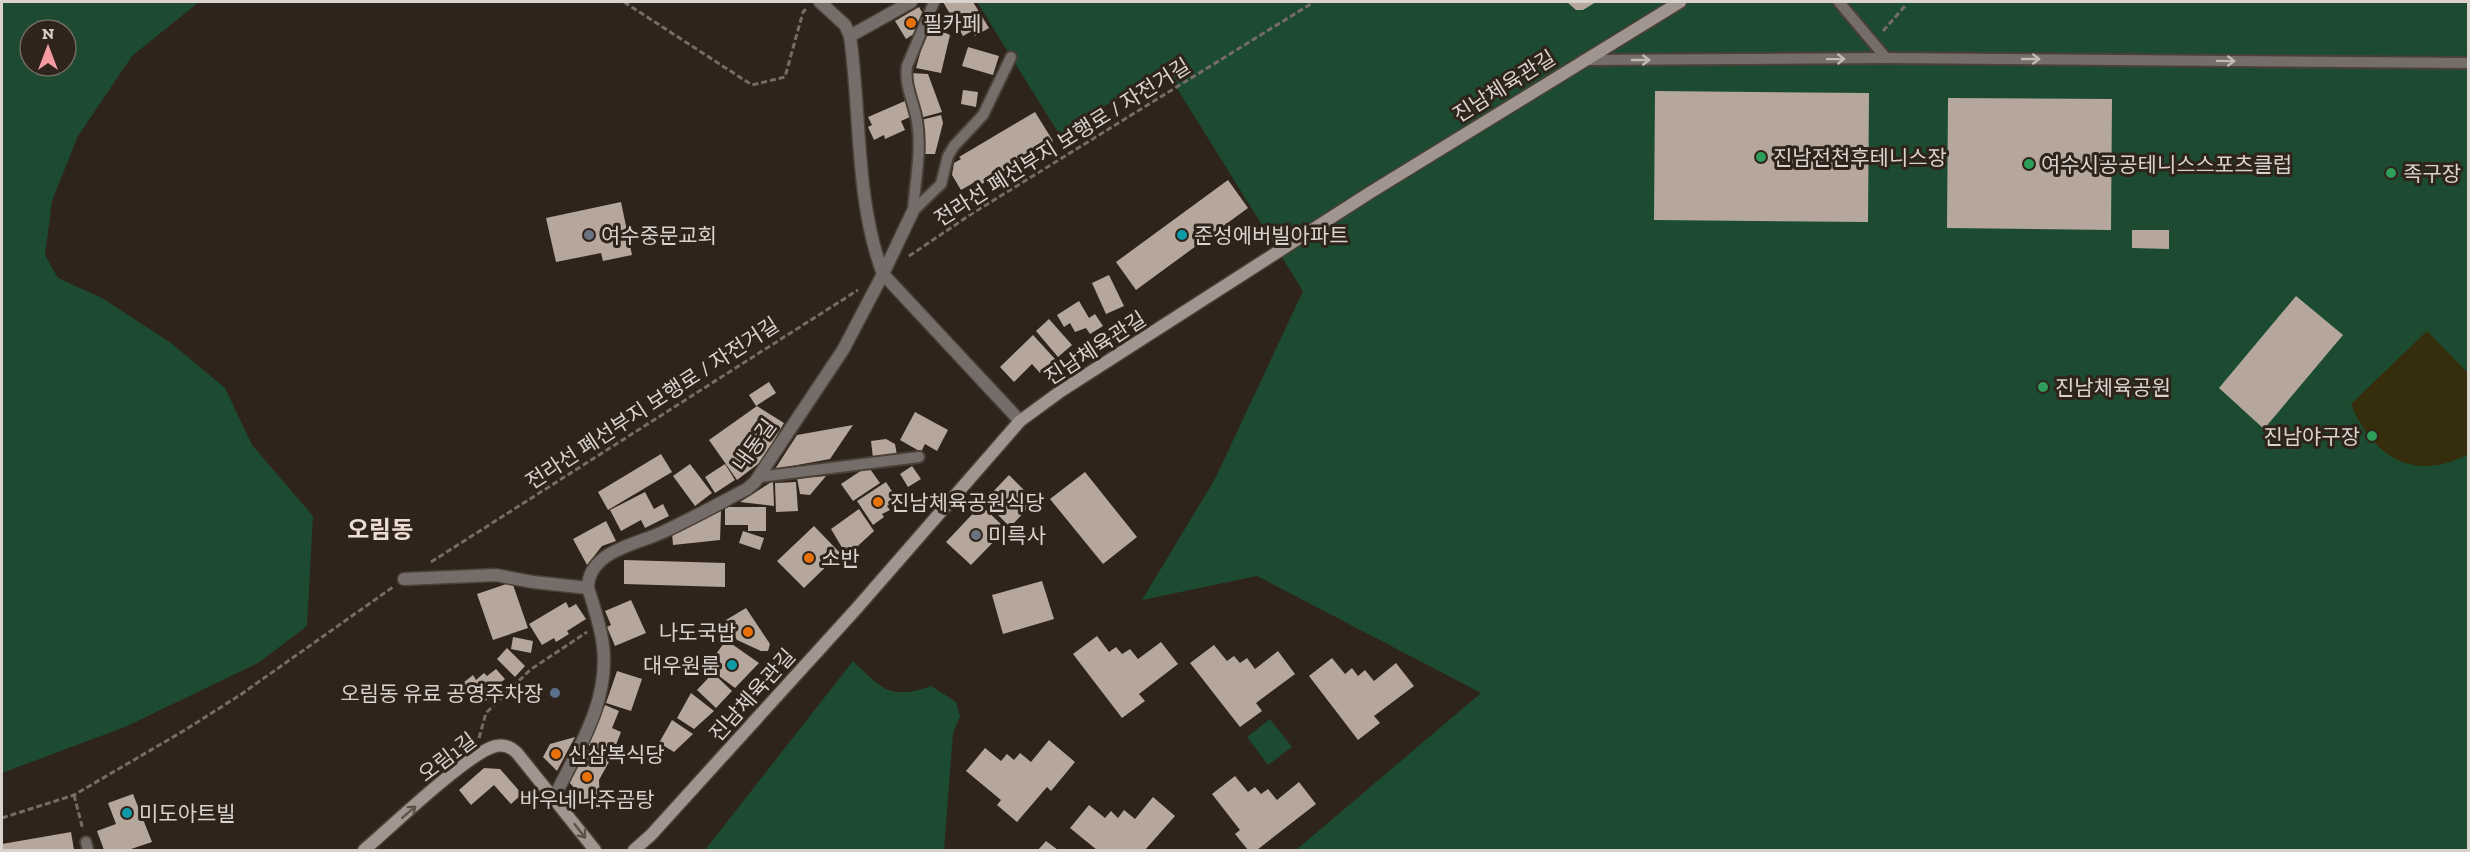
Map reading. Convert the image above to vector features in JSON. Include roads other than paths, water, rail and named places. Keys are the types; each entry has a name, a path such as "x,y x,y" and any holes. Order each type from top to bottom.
{"street":[{"path":"820,2 845,25 850,36 867,216 874,252 883,274 1020,421"},
{"path":"850,36 911,2"},
{"name":"진남체육관길","path":"634,850 651,835 849,617 1020,421 1061,391 1371,192 1582,60 1680,2"},
{"name":"내동길","path":"588,588 588,582 594,570 616,550 662,533 747,489 759,477 843,350 913,211"},
{"path":"404,579 496,575 588,588 604,655 600,698 554,798"},
{"name":"오림1길","path":"364,850 473,757 495,746 511,747 595,850"}],"lane":[{"path":"913,211 918,144 917,121 906,74 907,66 934,2"},
{"path":"1839,2 1886,58"},
{"path":"913,211 941,184 948,156 954,146 983,115 1011,57"},
{"path":"1582,60 1886,58 2469,63"},
{"path":"759,477 919,457"}],"place":[{"name":"필카페","path":"911,23"},
{"name":"진남전천후테니스장","path":"1761,157"},
{"name":"여수시공공테니스스포츠클럽","path":"2029,164"},
{"name":"족구장","path":"2391,173"},
{"name":"여수중문교회","path":"589,235"},
{"name":"준성에버빌아파트","path":"1182,235"},
{"name":"진남체육공원","path":"2043,387"},
{"name":"진남야구장","path":"2372,436"},
{"name":"진남체육공원식당","path":"878,502"},
{"name":"미륵사","path":"976,535"},
{"name":"소반","path":"809,558"},
{"name":"나도국밥","path":"748,632"},
{"name":"대우원룸","path":"732,665"},
{"name":"오림동 유료 공영주차장","path":"555,693"},
{"name":"신삼복식당","path":"556,754"},
{"name":"바우네나주곰탕","path":"587,777"},
{"name":"미도아트빌","path":"127,813"}],"district":[{"name":"오림동","path":"380,529"}]}
